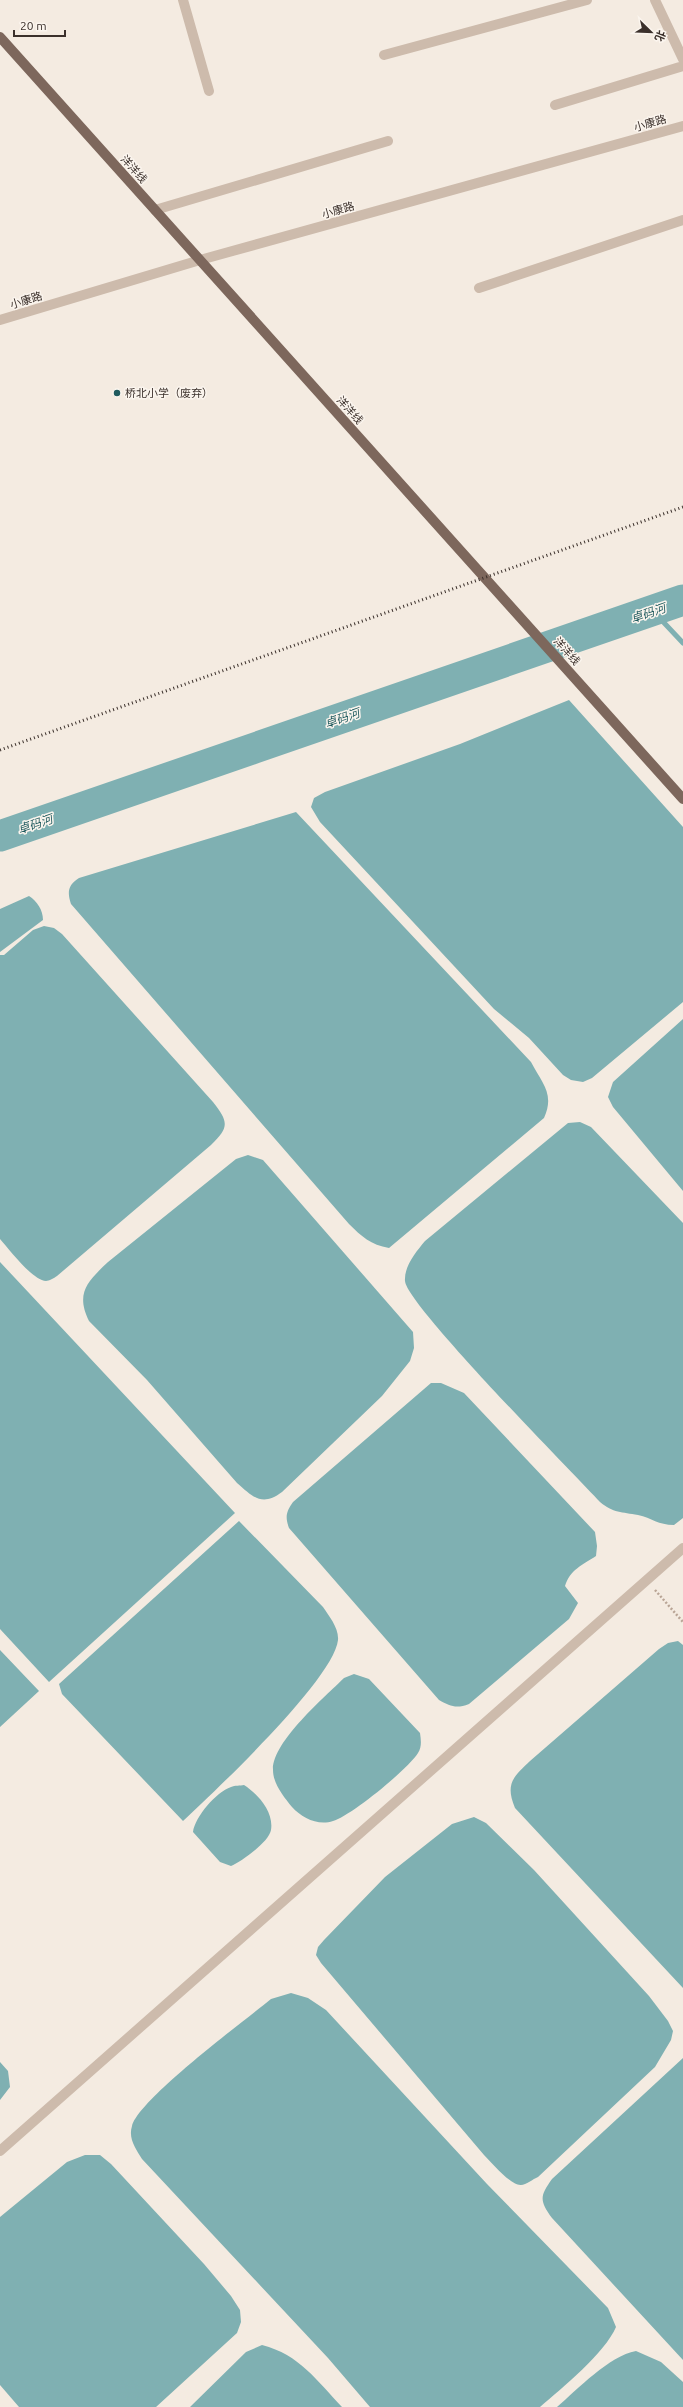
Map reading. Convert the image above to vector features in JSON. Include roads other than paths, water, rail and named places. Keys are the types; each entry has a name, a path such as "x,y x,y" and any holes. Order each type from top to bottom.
{"main road":[{"name":"洋洋线","path":"0,37 683,799"}],"street":[{"path":"183,0 209,91"},
{"path":"384,55 587,0"},
{"path":"655,0 683,59"},
{"path":"555,105 683,66"},
{"name":"小康路","path":"0,320 200,260 683,126"},
{"path":"155,210 388,141"},
{"path":"479,288 683,220"},
{"path":"0,2151 683,1548"}],"water":[{"path":"569,700 683,827 683,1002 592,1078 583,1082 571,1080 563,1075 529,1038 494,1009 320,822 311,807 314,798 325,792 460,744"},
{"path":"296,812 531,1062 548,1095 547,1110 544,1118 389,1248 377,1245 367,1239 349,1224 71,904 70,900 69,889 79,878"},
{"path":"29,896 35,900 39,906 43,920 0,952 0,909"},
{"path":"44,926 54,928 62,934 213,1102 222,1115 225,1125 221,1134 211,1145 57,1276 46,1281 40,1279 28,1270 0,1239 0,955 4,955 33,930"},
{"path":"683,1019 683,1191 613,1107 608,1097 613,1082"},
{"path":"580,1122 591,1127 683,1223 683,1518 674,1525 659,1523 643,1516 614,1510 600,1502 460,1353 432,1321 413,1296 405,1281 406,1270 414,1255 425,1241 568,1123"},
{"path":"248,1155 263,1160 413,1332 414,1348 410,1361 382,1396 282,1492 269,1499 253,1496 237,1483 147,1380 89,1321 83,1303 86,1288 95,1275 108,1262 236,1159"},
{"path":"0,1262 235,1513 49,1682 0,1629"},
{"path":"431,1383 441,1383 464,1393 595,1532 597,1546 596,1556 581,1565 567,1580 565,1586 578,1603 569,1619 469,1704 457,1707 439,1700 289,1528 287,1521 288,1512 293,1502"},
{"path":"239,1521 323,1607 331,1618 337,1631 338,1640 332,1658 317,1681 296,1706 245,1761 183,1821 62,1694 59,1684"},
{"path":"678,1641 683,1645 683,1988 515,1808 511,1793 512,1782 530,1761 659,1649 668,1643"},
{"path":"0,1650 39,1691 0,1727"},
{"path":"354,1674 369,1679 420,1733 420,1748 418,1753 403,1770 365,1802 333,1821 316,1822 301,1815 282,1795 273,1775 275,1759 281,1746 313,1708 344,1678"},
{"path":"244,1785 255,1793 264,1804 270,1817 271,1830 260,1846 248,1856 231,1866 220,1862 193,1832 202,1812 213,1799 231,1787"},
{"path":"474,1817 486,1823 534,1870 649,1996 668,2021 673,2031 671,2040 655,2067 538,2177 521,2185 512,2182 507,2178 484,2155 321,1963 316,1955 318,1947 324,1940 385,1877 452,1824"},
{"path":"291,1993 308,1998 326,2010 487,2184 608,2308 616,2327 603,2348 582,2370 540,2407 370,2407 328,2358 142,2159 137,2151 133,2144 131,2135 132,2126 139,2114 153,2098 194,2061 271,1999"},
{"path":"683,2058 683,2360 552,2218 543,2202 543,2194 552,2179"},
{"path":"0,2062 8,2071 10,2087 0,2100"},
{"path":"85,2155 100,2155 111,2164 204,2264 231,2296 240,2310 241,2322 237,2333 156,2407 19,2407 0,2385 0,2217 67,2162"},
{"path":"262,2345 275,2349 297,2362 315,2378 342,2407 190,2407 246,2352"},
{"path":"636,2351 661,2362 683,2382 683,2407 557,2407 605,2366 615,2359"}],"waterway":[{"name":"卓码河","path":"0,836 683,600"},
{"path":"653,611 683,643"}],"railway":[{"path":"0,750 683,507"}],"place":[{"name":"桥北小学（废弃）","path":"117,393"}]}
